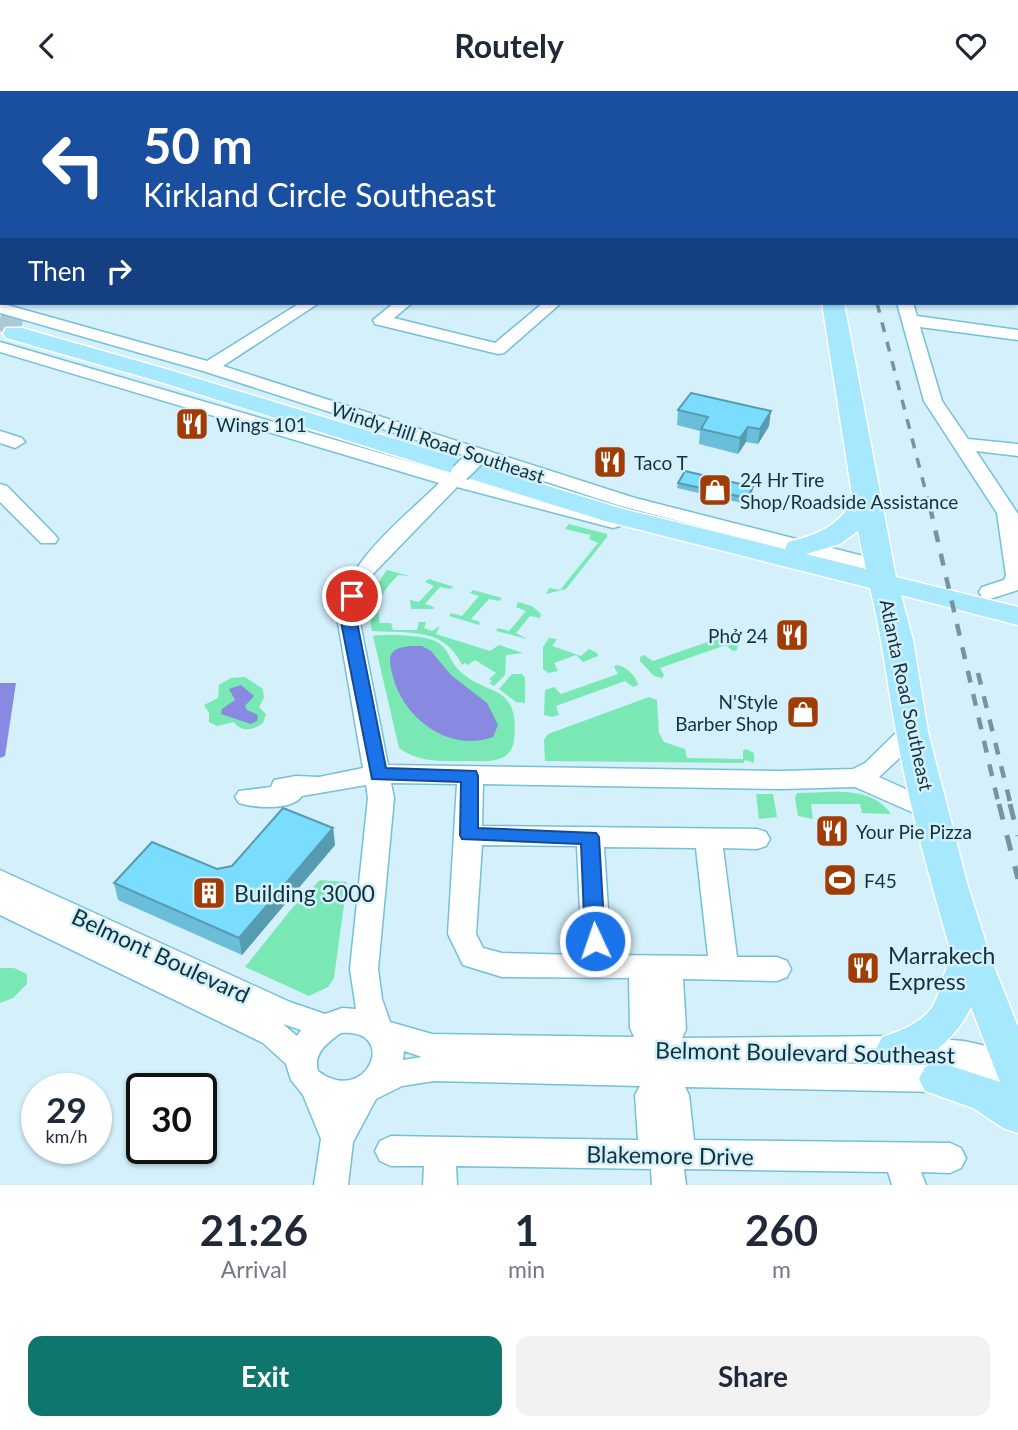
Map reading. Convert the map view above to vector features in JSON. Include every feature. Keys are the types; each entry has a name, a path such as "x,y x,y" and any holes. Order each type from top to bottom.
{"main road":[{"name":"Atlanta Road Southeast","path":"833,305 866,501 881,576 898,640 912,732 972,959 1015,1071"},
{"name":"Windy Hill Road Southeast","path":"15,330 614,515 881,576 1018,598"},
{"path":"797,548 842,534 853,524 866,501"},
{"name":"Windy Hill Road Southeast","path":"881,576 953,601 1018,616"},
{"path":"898,640 919,614 936,605 953,601"},
{"path":"896,1049 925,1038 947,1019 957,993 961,971 972,959"},
{"path":"939,1079 987,1095 1018,1115"}],"street":[{"path":"209,367 308,305"},
{"path":"401,305 381,320 498,349 551,305"},
{"name":"Windy Hill Road Southeast","path":"0,307 15,330 393,463 457,477 499,493 714,547 881,576"},
{"path":"990,592 1013,585 1017,575 1013,521 933,401 907,311 1018,335"},
{"name":"Windy Hill Road Southeast","path":"15,330 209,367 477,456 628,502 797,548 881,576"},
{"path":"960,444 1018,450"},
{"path":"331,1185 337,1139 390,1061 391,1050 367,999 364,969 381,815 379,774 349,624 349,607 363,572 477,456"},
{"path":"393,463 411,473 420,487 426,508"},
{"path":"0,491 48,539"},
{"path":"426,508 481,491 499,493"},
{"path":"857,778 874,769 912,732"},
{"path":"248,797 288,796 289,787 330,784 379,774 782,780 857,778 932,812"},
{"path":"470,776 462,934 474,957 502,965 777,969"},
{"path":"469,835 757,839"},
{"path":"590,837 597,967"},
{"path":"708,839 723,967"},
{"name":"Belmont Boulevard","path":"0,880 292,1017 327,1025"},
{"name":"Belmont Boulevard","path":"0,903 274,1034 308,1074"},
{"path":"337,1139 308,1074 307,1042 327,1025 354,992 364,969"},
{"path":"655,969 645,1028 661,1061 651,1095 654,1139 668,1170"},
{"path":"327,1025 355,1020 380,1030"},
{"name":"Belmont Boulevard Southeast","path":"380,1030 432,1047 939,1079 1015,1071"},
{"name":"Belmont Boulevard Southeast","path":"371,1086 416,1070 434,1068 661,1061 896,1049 964,1054 1015,1071"},
{"path":"308,1074 337,1095 371,1086"},
{"name":"Blakemore Drive","path":"391,1151 440,1152 668,1170 904,1171 950,1158"},
{"path":"440,1152 440,1185"}],"green space":[{"path":"569,524 607,534 607,537 566,589 546,594 549,588 560,590 598,543 589,539 591,535 565,529"},
{"path":"387,570 410,576 398,575 384,591 379,608 380,623 391,623 393,630 417,630 419,622 426,622 424,628 432,631 440,626 436,634 490,651 499,645 523,653 506,655 505,675 494,686 489,683 492,681 489,679 496,673 475,660 468,665 462,665 454,652 435,638 412,633 372,631 372,599"},
{"path":"429,579 454,587 440,587 425,604 434,607 433,609 411,609 410,600 419,602 434,586 425,582"},
{"path":"473,590 502,598 499,601 489,599 471,619 480,622 479,625 449,616 451,613 462,616 479,596 470,593"},
{"path":"518,602 532,606 541,614 540,618 530,616 516,633 527,639 496,631 498,628 509,631 526,611 516,607"},
{"path":"709,632 727,634 738,644 737,650 733,651 726,645 660,668 664,675 662,678 654,676 640,661 640,657 644,655 653,661 713,640"},
{"path":"373,636 415,636 437,642 467,677 506,699 514,721 514,740 508,754 488,761 440,761 423,759 399,748"},
{"path":"549,638 557,639 552,646 581,656 589,649 598,656 583,662 576,655 554,663 558,671 548,673 543,669 543,647"},
{"path":"616,665 630,672 638,685 633,687 625,681 556,706 559,715 544,715 545,690 554,687 561,694 618,674 614,667"},
{"path":"512,674 522,674 525,678 525,703 516,702 499,689"},
{"path":"245,677 263,689 264,698 259,707 266,714 263,723 247,729 234,722 217,726 209,722 209,713 204,705 218,698 219,685 231,678"},
{"path":"649,697 657,700 659,733 664,742 685,749 687,758 743,759 743,751 746,749 754,753 754,763 745,760 743,763 545,761 544,740 548,734"},
{"path":"797,793 860,794 882,804 891,814 862,813 860,804 811,804 813,819 798,816 795,798"},
{"path":"756,794 773,794 777,817 759,819"},
{"path":"320,880 347,882 334,978 328,987 309,996 245,967 293,907"},
{"path":"0,968 14,968 27,974 27,984 13,998 0,1003"}],"shaded area":[{"path":"410,646 422,646 431,651 451,675 487,703 498,725 493,737 477,741 461,740 445,736 418,719 399,692 390,663 394,651"},
{"path":"0,683 16,683 5,756 0,758"},
{"path":"241,685 254,696 245,706 247,710 258,715 257,721 251,724 221,714 222,709 235,700 229,689"}],"building":[{"path":"691,393 771,411 760,429 748,427 740,438 701,429 708,417 678,410"},
{"path":"685,471 753,487 747,498 678,483"},
{"name":"Building 3000","path":"283,808 333,828 239,938 114,883 152,842 217,869 232,866"}],"tunnel":[{"path":"0,319 22,325"}],"railway":[{"path":"878,305 930,508"},
{"path":"930,507 999,806"},
{"path":"978,673 1011,806"},
{"path":"999,804 1018,879"},
{"path":"1010,804 1018,836"}],"place":[{"name":"Wings 101","path":"192,424"},
{"name":"Taco T","path":"610,462"},
{"name":"24 Hr Tire Shop/Roadside Assistance","path":"715,490"},
{"name":"Phở 24","path":"792,635"},
{"name":"N'Style Barber Shop","path":"803,712"},
{"name":"Your Pie Pizza","path":"832,831"},
{"name":"F45","path":"840,880"},
{"name":"Building 3000","path":"209,893"},
{"name":"Marrakech Express","path":"863,968"}],"route":[{"path":"352,596 348,617 379,774 470,776 469,835 590,837 595,941"}]}
